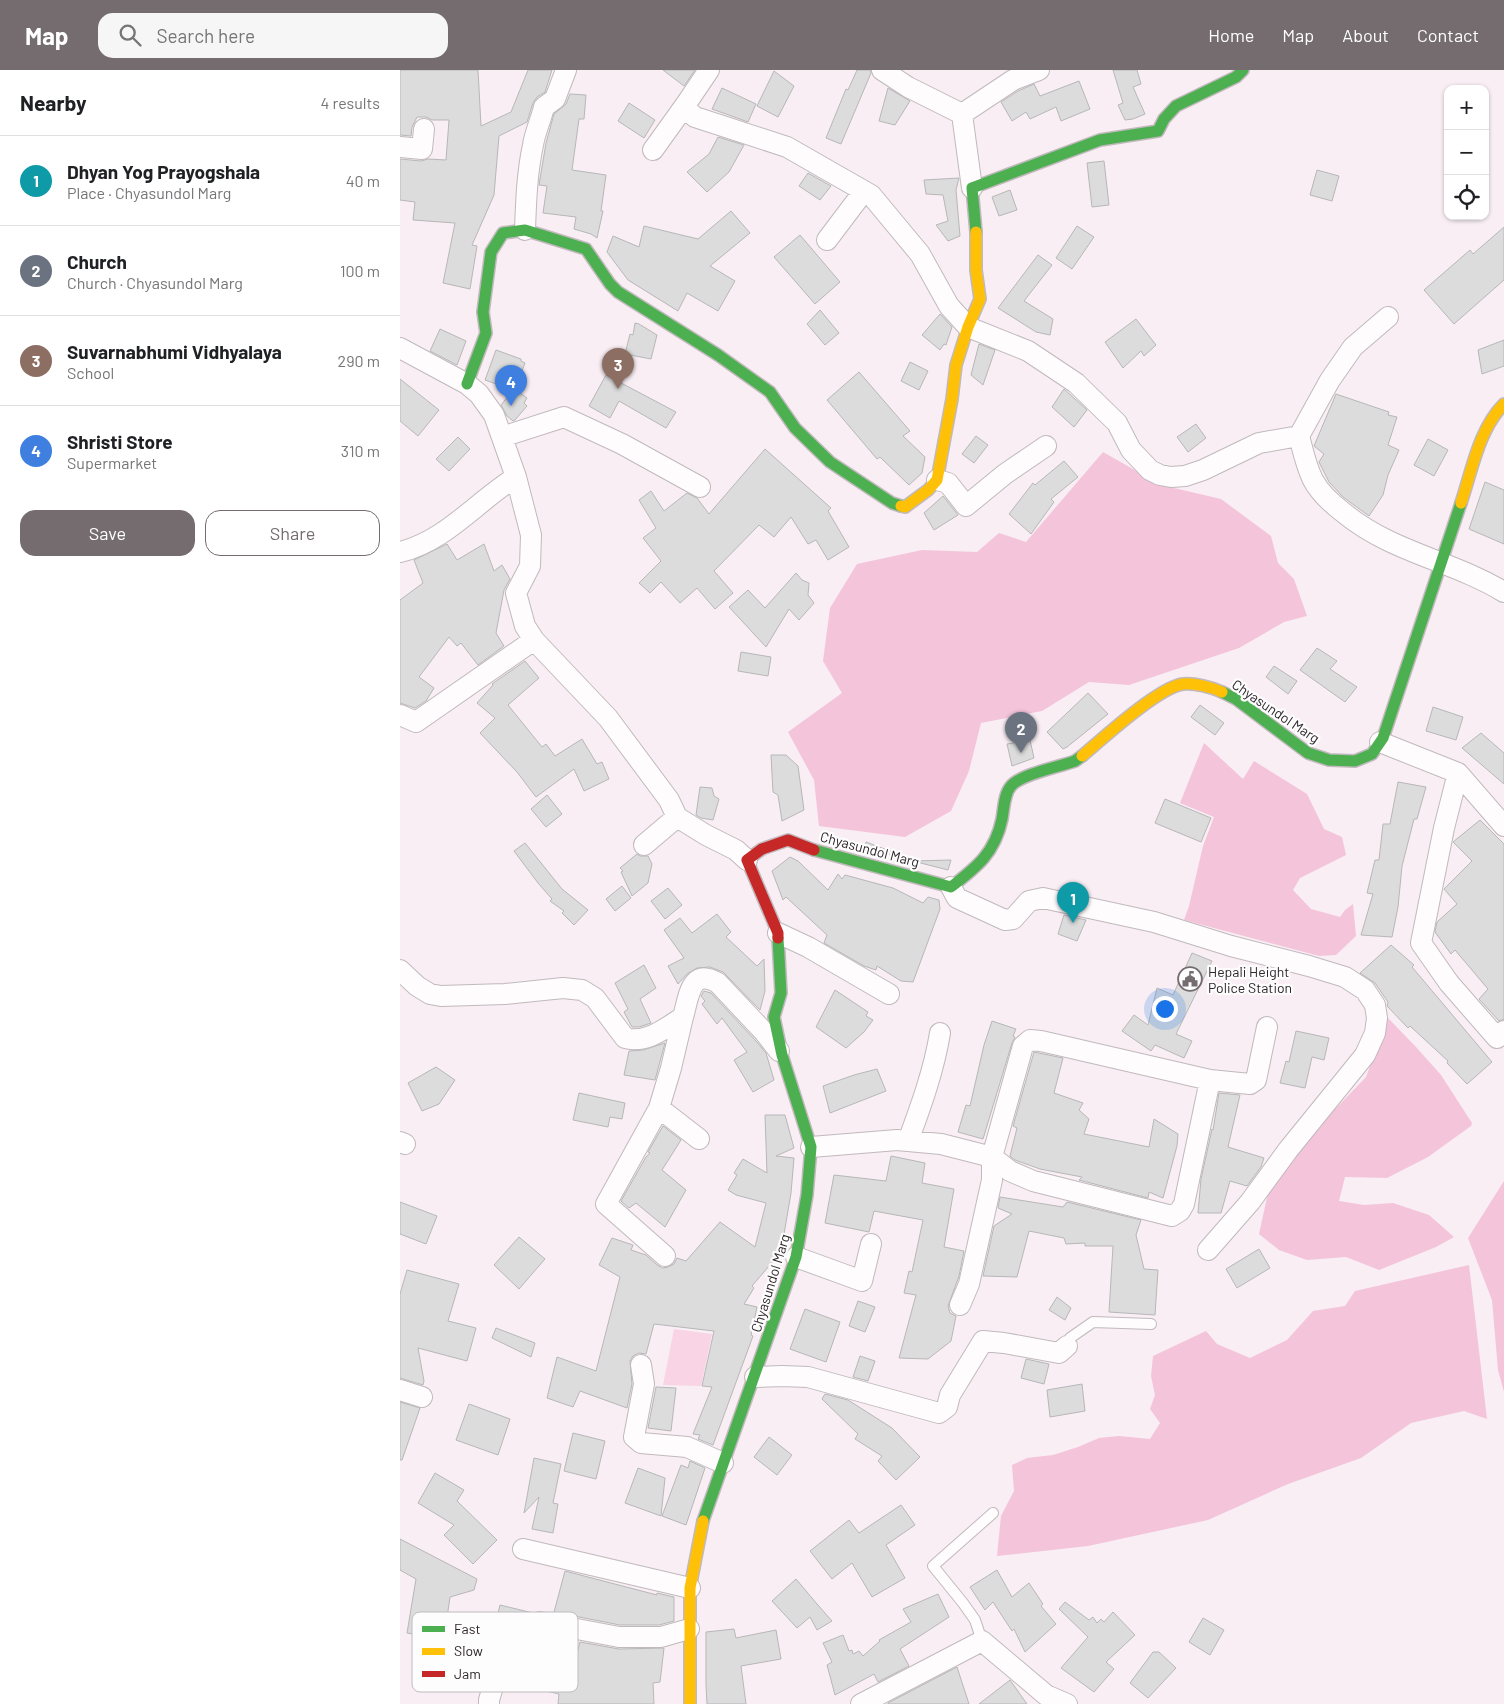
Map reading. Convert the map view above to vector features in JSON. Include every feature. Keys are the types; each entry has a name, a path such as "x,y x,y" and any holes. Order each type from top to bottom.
{"street":[{"path":"525,230 526,187 533,142 544,108 555,99 566,70"},
{"path":"653,150 709,70"},
{"path":"882,70 908,88 962,114"},
{"path":"962,114 1013,80 1039,70"},
{"path":"972,188 1100,140 1158,131 1164,119 1176,106 1236,77 1244,70"},
{"path":"686,104 689,112 695,117 787,147 872,195 920,254 949,306 968,327 1028,351 1076,383 1116,423 1131,450 1150,470 1160,475 1171,477 1185,476 1203,470 1259,443 1299,436"},
{"path":"467,384 486,333 483,312 491,252 503,233 525,230 586,250 610,284 618,292 718,355 770,392 796,428 830,462 892,503 905,507 928,490 937,480 952,399 956,365 968,327 980,299 976,270 976,229 962,114"},
{"path":"400,147 422,149 424,128"},
{"path":"827,240 864,191"},
{"path":"1388,316 1353,347 1330,380 1299,436 1305,459 1314,481 1330,502 1359,526 1385,541 1441,563 1504,592"},
{"path":"400,348 467,384 479,394 494,415 516,477 531,535 530,566 516,593 525,626 534,640 608,718 669,800 677,818 736,850 747,860"},
{"name":"Chyasundol Marg","path":"690,1704 690,1588 703,1521 756,1377 796,1257 807,1195 811,1147 782,1054 774,1017 781,993 778,934 747,860 762,849 788,840 817,851 951,887 972,872 992,850 998,835 1007,794 1012,785 1023,778 1075,761 1157,695 1183,684 1215,689 1236,699 1308,753 1329,760 1355,761 1372,754 1382,738 1483,437 1502,408"},
{"path":"502,437 564,417 622,444 700,487"},
{"path":"937,480 948,483 966,506 1005,474 1046,446"},
{"path":"400,552 442,533 460,521 498,488 516,477"},
{"path":"400,714 416,722 534,640"},
{"path":"1380,742 1458,773 1504,826"},
{"path":"1458,773 1444,828 1421,943 1449,983 1497,1038 1504,1031"},
{"path":"644,845 677,818"},
{"path":"951,887 957,898 1005,920 1013,919 1029,901 1043,898 1154,922 1231,946 1309,966 1345,977 1365,990 1375,1005 1377,1018 1375,1033 1365,1055 1288,1150 1250,1202 1208,1250"},
{"path":"778,934 808,947 890,994"},
{"path":"400,970 417,986 430,994 442,996 505,994 563,988 582,990 595,998 625,1038 632,1040 656,1034 683,1017"},
{"path":"665,1256 606,1204 659,1108 693,984 701,978 718,983 782,1054"},
{"path":"960,1304 969,1284 992,1180 992,1157 1023,1046 1030,1040 1041,1041 1210,1080 1250,1084 1256,1080 1267,1027"},
{"path":"908,1141 923,1100 940,1032"},
{"path":"811,1147 897,1140 942,1144 992,1157 1010,1170 1033,1181 1172,1216 1184,1204 1210,1080"},
{"path":"659,1108 699,1139"},
{"path":"796,1257 862,1281 871,1244"},
{"path":"756,1377 808,1377 939,1413 947,1407 950,1395 983,1341 1059,1353 1067,1346"},
{"path":"641,1365 644,1384 634,1437 641,1443 688,1447 723,1463"},
{"path":"400,1390 422,1397"},
{"path":"522,1549 690,1588"},
{"path":"578,1629 619,1637 661,1637 690,1629"},
{"path":"861,1704 982,1641 1046,1696 1067,1704"},
{"path":"489,1704 488,1700 491,1692"}],"lane":[{"path":"1067,1346 1070,1338 1093,1322 1151,1324"},
{"path":"982,1641 975,1620 933,1566 993,1513"}],"shaded area":[{"path":"1103,452 1161,485 1221,499 1271,536 1278,563 1294,579 1307,616 1284,622 1239,648 1129,685 1089,682 1042,711 981,723 969,771 951,811 905,837 819,826 814,780 788,732 842,693 823,661 830,608 857,564 922,550 977,552 999,533 1026,542"},
{"path":"1204,743 1243,779 1254,761 1307,794 1324,829 1342,837 1346,855 1300,878 1293,890 1311,909 1340,917 1353,904 1356,936 1336,955 1319,956 1184,920 1203,846 1214,817 1180,803"},
{"path":"1388,1018 1441,1075 1472,1123 1471,1126 1428,1157 1387,1178 1345,1177 1339,1201 1364,1205 1393,1203 1429,1215 1454,1237 1436,1247 1379,1270 1346,1257 1307,1260 1279,1250 1259,1234 1268,1193 1290,1152 1318,1127 1366,1077"},
{"path":"1504,1181 1504,1392 1498,1370 1492,1300 1468,1238"},
{"path":"1469,1265 1487,1419 1464,1411 1411,1423 1361,1458 1288,1484 1208,1520 1088,1546 997,1556 1001,1516 1014,1491 1012,1465 1027,1458 1053,1455 1099,1438 1119,1436 1150,1439 1160,1423 1150,1409 1155,1395 1151,1376 1153,1356 1206,1331 1217,1344 1250,1358 1287,1340 1313,1311 1345,1306 1355,1291"},
{"path":"674,1329 712,1334 701,1386 663,1385"}],"building":[{"path":"400,70 478,70 481,126 511,112 528,70 552,70 545,92 537,97 533,103 527,122 499,136 494,195 472,245 477,246 470,289 443,283 455,223 413,220 415,202 400,200 400,159 421,161 428,159 446,160 449,120 432,120 426,117 417,117 412,127 411,136 400,135"},
{"path":"663,70 695,70 684,86"},
{"path":"857,70 870,70 871,73 841,144 826,138 846,89 848,90"},
{"path":"1113,70 1137,70 1141,84 1133,87 1145,114 1125,120 1118,105 1123,103"},
{"path":"774,71 794,86 778,117 757,106"},
{"path":"1079,81 1090,109 1061,121 1056,107 1030,119 1026,112 1012,121 1001,102 1018,91 1034,84 1040,96"},
{"path":"722,88 756,104 748,122 712,109"},
{"path":"888,88 910,101 895,125 879,121"},
{"path":"570,94 586,95 584,119 579,119 572,170 606,175 601,211 603,211 597,238 591,234 574,229 576,217 543,213 547,186 539,185 546,143 554,114 566,104"},
{"path":"629,103 655,120 644,138 618,121"},
{"path":"718,137 744,145 729,172 707,192 687,172 709,154"},
{"path":"1104,161 1109,205 1092,207 1087,163"},
{"path":"1317,170 1339,176 1332,201 1310,195"},
{"path":"808,173 831,186 820,200 799,186"},
{"path":"959,178 956,190 960,236 948,241 936,225 948,221 943,195 926,194 924,180"},
{"path":"1010,190 1017,210 999,216 992,197"},
{"path":"731,211 750,233 710,266 735,281 718,311 687,293 678,311 628,280 607,252 613,236 639,247 644,226 698,239"},
{"path":"1077,226 1094,237 1072,269 1056,258"},
{"path":"1504,227 1504,280 1454,324 1424,290 1470,250 1473,254"},
{"path":"800,235 840,282 815,304 774,257"},
{"path":"1038,255 1052,265 1024,301 1053,319 1050,335 1036,332 998,308"},
{"path":"820,310 839,333 825,345 807,324"},
{"path":"940,314 952,327 946,345 944,344 940,350 922,335"},
{"path":"1136,319 1156,345 1144,356 1141,351 1123,368 1105,342"},
{"path":"635,323 657,335 651,359 625,354 630,334 633,335"},
{"path":"440,329 466,341 457,365 430,351"},
{"path":"1504,340 1504,366 1482,374 1478,350"},
{"path":"979,344 995,350 983,385 971,375"},
{"path":"496,350 521,359 525,363 515,389 527,398 524,403 527,406 513,421 507,416 501,405 513,390 485,380"},
{"path":"910,362 928,371 919,390 901,381"},
{"path":"859,372 910,431 903,436 925,457 922,473 909,485 880,457 877,459 827,400"},
{"path":"606,375 676,412 666,428 619,401 610,418 589,406"},
{"path":"400,379 439,410 418,436 400,421"},
{"path":"1064,389 1087,410 1074,427 1052,407"},
{"path":"1336,394 1389,412 1388,415 1397,417 1388,445 1399,450 1388,475 1383,495 1369,516 1343,497 1329,482 1319,462 1324,454 1314,446"},
{"path":"1196,424 1206,438 1188,452 1177,437"},
{"path":"976,436 988,445 974,463 962,454"},
{"path":"458,437 470,449 449,471 436,459"},
{"path":"1428,439 1448,450 1434,476 1414,465"},
{"path":"765,449 831,508 828,511 849,547 828,560 816,540 808,544 791,517 774,537 759,525 714,571 733,593 715,609 697,588 680,603 661,582 650,593 639,583 661,561 643,538 656,528 639,500 651,491 664,511 687,493 697,498 709,514"},
{"path":"1064,461 1078,477 1051,499 1054,502 1031,534 1009,514 1033,483 1035,485"},
{"path":"1485,482 1504,490 1504,544 1469,529"},
{"path":"943,496 958,515 934,530 924,513"},
{"path":"447,544 457,560 484,544 494,571 502,565 510,579 504,590 496,633 504,646 478,665 461,643 457,646 449,637 419,677 434,688 426,701 415,708 400,703 400,600 423,583 414,560"},
{"path":"796,573 802,580 809,583 808,595 814,603 799,620 789,609 766,647 729,607 748,590 765,608"},
{"path":"1317,648 1337,661 1330,669 1357,687 1345,702 1300,670"},
{"path":"741,652 771,657 768,676 738,671"},
{"path":"525,661 539,678 508,705 542,747 546,744 555,756 582,739 597,764 602,762 609,779 584,791 574,769 536,797 517,772 480,733 495,718 477,703 492,684"},
{"path":"1274,666 1297,681 1288,694 1266,677"},
{"path":"1088,693 1108,714 1063,749 1047,732"},
{"path":"1200,705 1224,723 1215,735 1191,717"},
{"path":"1433,707 1463,717 1456,740 1426,731"},
{"path":"1481,733 1504,753 1504,784 1462,748"},
{"path":"1030,740 1034,758 1012,766 1007,744"},
{"path":"771,755 786,755 798,766 804,810 782,821 778,795 773,792"},
{"path":"1398,782 1426,787 1417,819 1414,819 1402,866 1398,907 1392,937 1361,935 1373,894 1367,893 1375,860 1379,860 1383,824 1390,824"},
{"path":"700,787 712,788 714,796 719,799 713,820 696,815"},
{"path":"547,795 562,814 546,827 531,809"},
{"path":"1165,799 1211,818 1201,842 1155,823"},
{"path":"1480,820 1504,844 1504,1019 1499,1021 1479,999 1488,989 1455,950 1451,954 1435,932 1437,922 1457,904 1444,889 1472,861 1453,842"},
{"path":"866,842 911,859 911,860 865,848"},
{"path":"525,843 562,889 588,910 574,925 562,913 564,911 550,901 552,899 514,851"},
{"path":"637,854 648,856 652,864 648,883 632,896 621,872 623,871 620,868"},
{"path":"790,857 798,861 828,890 838,874 842,879 845,875 893,888 923,903 928,897 939,900 940,909 913,982 901,981 877,966 876,970 864,966 824,943 827,935 786,897 783,900 772,871"},
{"path":"951,860 948,870 913,861"},
{"path":"622,886 631,898 615,911 606,899"},
{"path":"668,888 682,905 665,919 651,901"},
{"path":"717,914 731,932 726,937 757,966 764,959 765,991 760,1010 723,972 710,967 697,968 687,974 678,984 668,966 684,958 664,930 680,918 692,933"},
{"path":"1064,915 1086,920 1077,941 1058,934"},
{"path":"1391,945 1414,965 1412,967 1492,1062 1467,1084 1447,1063 1448,1061 1410,1026 1408,1028 1387,1006 1388,1002 1375,983 1360,973"},
{"path":"1192,953 1212,961 1176,1034 1192,1041 1184,1058 1155,1045 1151,1051 1122,1031 1134,1015 1148,1025 1157,988 1173,995"},
{"path":"644,965 656,988 640,999 651,1023 632,1027 624,1012 628,1009 615,983"},
{"path":"835,990 868,1012 866,1016 873,1020 864,1032 846,1048 816,1027"},
{"path":"704,991 711,993 766,1053 774,1080 753,1092 734,1060 747,1052 722,1018 717,1024 702,1004 705,1001 701,996"},
{"path":"992,1021 1016,1029 983,1139 958,1132 966,1105 970,1106 984,1045"},
{"path":"1296,1031 1329,1038 1324,1060 1312,1057 1305,1088 1280,1083 1286,1061 1289,1062"},
{"path":"665,1043 655,1080 624,1075 629,1051 643,1050"},
{"path":"1034,1052 1063,1058 1054,1093 1083,1103 1079,1110 1089,1119 1084,1134 1149,1147 1154,1119 1178,1134 1177,1146 1163,1198 1149,1192 1148,1198 1079,1180 1082,1177 1040,1169 1015,1160 1010,1156 1017,1128 1013,1126"},
{"path":"436,1067 455,1080 439,1104 422,1111 408,1083"},
{"path":"877,1069 886,1091 830,1113 823,1086"},
{"path":"579,1093 625,1103 622,1119 610,1117 608,1127 573,1120"},
{"path":"1219,1093 1240,1095 1228,1147 1264,1158 1261,1167 1247,1186 1230,1181 1221,1213 1198,1213 1201,1179 1213,1130"},
{"path":"765,1115 785,1115 794,1148 776,1156 794,1158 791,1193 781,1252 752,1286 754,1288 744,1304 757,1307 751,1335 753,1336 713,1445 698,1439 700,1435 693,1434 712,1387 702,1386 714,1331 654,1324 646,1354 639,1353 633,1356 630,1361 632,1384 627,1408 580,1391 573,1407 547,1398 557,1357 596,1371 620,1277 599,1265 612,1238 633,1245 631,1250 646,1255 663,1268 674,1264 677,1258 686,1261 720,1222 755,1247 766,1203 736,1195 728,1190 737,1175 734,1173 743,1159 767,1173"},
{"path":"663,1126 681,1140 662,1170 686,1190 665,1227 636,1203 629,1208 621,1201 650,1153 648,1152"},
{"path":"891,1156 925,1163 922,1183 954,1189 944,1247 964,1251 959,1276 948,1306 950,1313 956,1316 951,1341 928,1359 899,1358 916,1295 904,1293 909,1271 912,1272 923,1220 874,1211 869,1232 825,1223 834,1175 886,1181"},
{"path":"1000,1197 1063,1207 1067,1202 1141,1220 1136,1235 1144,1269 1158,1270 1155,1315 1109,1312 1113,1246 1085,1246 1085,1243 1066,1244 1064,1238 1029,1231 1017,1277 983,1276 994,1226 1012,1214 998,1208"},
{"path":"400,1202 437,1216 426,1244 400,1234"},
{"path":"519,1237 545,1259 519,1289 494,1265"},
{"path":"1259,1249 1270,1268 1237,1288 1226,1269"},
{"path":"407,1270 459,1284 448,1321 476,1328 467,1361 418,1348 424,1381 423,1385 400,1378 400,1294"},
{"path":"1057,1297 1071,1308 1065,1320 1049,1310"},
{"path":"858,1301 875,1307 865,1332 849,1326"},
{"path":"805,1309 840,1322 826,1362 790,1349"},
{"path":"496,1328 535,1343 531,1357 492,1338"},
{"path":"860,1356 875,1361 868,1381 853,1377"},
{"path":"1026,1359 1049,1364 1044,1384 1021,1378"},
{"path":"1082,1384 1085,1411 1050,1417 1047,1390"},
{"path":"656,1387 676,1388 671,1431 648,1428"},
{"path":"825,1394 848,1400 892,1428 920,1457 896,1480 878,1461 882,1456 855,1439 858,1434 822,1399"},
{"path":"400,1402 420,1408 402,1460 400,1460"},
{"path":"469,1404 510,1419 498,1455 456,1440"},
{"path":"573,1433 605,1441 596,1479 564,1471"},
{"path":"769,1437 792,1455 777,1475 754,1457"},
{"path":"534,1458 561,1464 553,1503 558,1504 553,1533 532,1529 539,1497 524,1513"},
{"path":"690,1461 705,1468 686,1525 662,1516 681,1465 688,1468"},
{"path":"638,1468 665,1478 661,1516 625,1503"},
{"path":"435,1473 464,1490 457,1501 497,1540 473,1564 444,1535 454,1525 418,1503"},
{"path":"901,1505 915,1525 886,1545 905,1578 872,1597 852,1563 832,1579 810,1551 849,1520 859,1533"},
{"path":"400,1539 477,1579 474,1590 450,1597 448,1612 412,1612 412,1634 407,1633 416,1579 400,1570"},
{"path":"997,1570 1012,1597 1029,1583 1043,1604 1041,1606 1056,1624 1025,1652 1014,1629 1012,1631 993,1602 985,1610 970,1587"},
{"path":"565,1571 657,1595 657,1593 674,1597 674,1621 659,1625 620,1625 578,1617 578,1612 554,1612"},
{"path":"796,1579 832,1621 817,1630 810,1617 797,1628 772,1601"},
{"path":"938,1594 949,1617 900,1649 909,1666 878,1682 874,1674 835,1695 827,1665 832,1662 823,1643 843,1635 849,1651 852,1650 853,1654 859,1651 863,1656 879,1640 911,1622 903,1609"},
{"path":"1065,1602 1089,1620 1093,1617 1097,1623 1101,1619 1104,1622 1113,1612 1135,1635 1106,1662 1114,1669 1094,1692 1061,1668 1088,1637 1059,1609"},
{"path":"500,1605 529,1612 498,1612"},
{"path":"1203,1618 1224,1630 1210,1655 1189,1642"},
{"path":"734,1629 736,1638 776,1630 781,1659 741,1666 746,1704 707,1704 706,1632"},
{"path":"580,1642 619,1649 664,1648 660,1682 653,1683 654,1704 558,1704 559,1694 550,1692 578,1692 578,1650"},
{"path":"1153,1652 1159,1652 1176,1668 1148,1698 1130,1683"},
{"path":"957,1667 969,1704 888,1704 888,1703"},
{"path":"1010,1680 1027,1704 979,1704"}],"traffic: fast":[{"path":"976,232 972,188 1100,140 1158,131 1164,119 1176,106 1236,77 1243,70"},
{"path":"467,384 486,333 483,312 491,252 503,233 525,230 586,249 610,284 618,292 718,355 770,392 795,428 830,462 892,503 901,506"},
{"path":"1222,692 1236,699 1308,753 1329,760 1355,761 1372,754 1383,738 1461,503"},
{"path":"814,850 951,887 977,866 990,850 999,831 1006,797 1011,786 1023,778 1075,761 1082,756"},
{"path":"703,1521 796,1257 807,1195 811,1147 782,1055 774,1017 781,993 778,938"}],"traffic: slow":[{"path":"901,506 905,507 928,490 937,480 952,399 956,365 968,327 980,299 976,270 976,232"},
{"path":"1461,503 1482,438 1495,414 1504,404"},
{"path":"1082,756 1131,714 1173,687 1193,684 1222,692"},
{"path":"690,1704 690,1588 703,1521"}],"traffic: jam":[{"path":"778,938 778,933 747,860 762,849 788,840 814,850"}],"place":[{"name":"Suvarnabhumi Vidhyalaya","path":"618,389"},
{"name":"Shristi Store","path":"511,406"},
{"name":"Church","path":"1021,753"},
{"name":"Dhyan Yog Prayogshala","path":"1073,923"},
{"name":"Hepali Height Police Station","path":"1190,979"}]}
